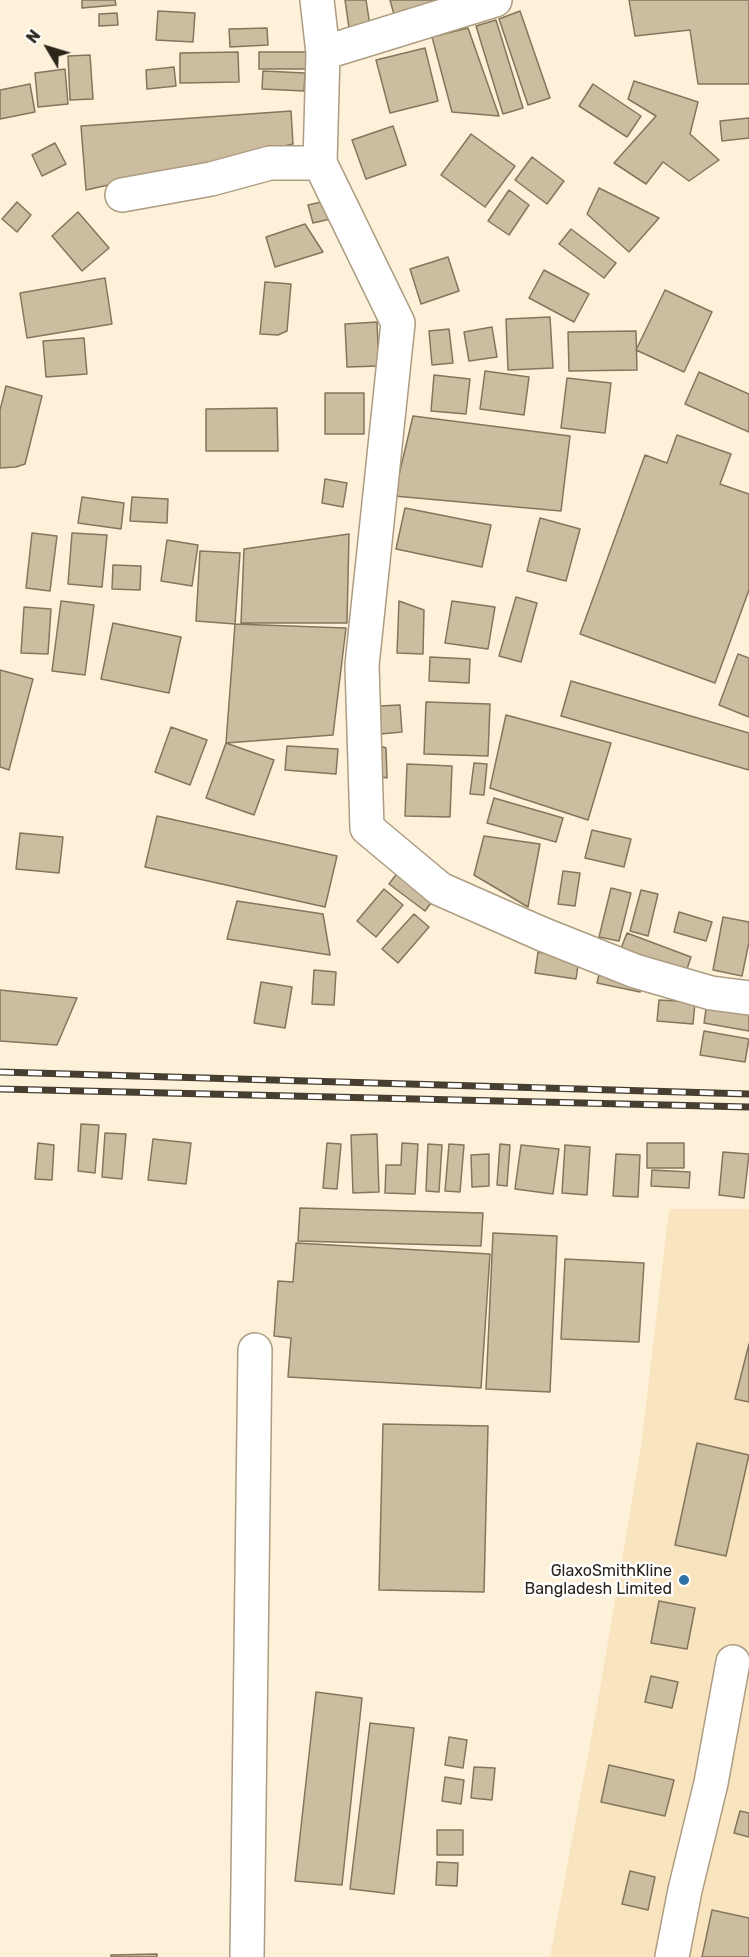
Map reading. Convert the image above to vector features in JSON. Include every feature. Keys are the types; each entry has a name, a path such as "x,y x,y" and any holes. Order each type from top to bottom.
{"street":[{"path":"317,0 323,53 320,163 399,323 362,665 367,828 440,889 450,894 635,971 711,993 749,998"},
{"path":"323,53 495,0"},
{"path":"122,195 211,178 270,163 320,163"},
{"path":"247,1957 255,1350"},
{"path":"672,1957 685,1890 711,1783 733,1662"}],"shaded area":[{"name":"GlaxoSmithKline Bangladesh Limited","path":"669,1209 749,1209 749,1957 550,1957 596,1712 641,1447"}],"building":[{"path":"82,0 115,0 116,5 82,8"},
{"path":"345,0 366,0 371,32 350,35"},
{"path":"390,0 433,0 435,6 395,18"},
{"path":"629,0 749,0 749,84 698,84 690,30 635,36"},
{"path":"158,11 195,13 193,42 156,40"},
{"path":"520,11 550,98 528,105 499,19"},
{"path":"117,13 118,25 99,26 99,14"},
{"path":"496,20 523,108 503,114 476,26"},
{"path":"267,28 268,45 230,47 229,29"},
{"path":"468,28 499,116 452,112 432,37"},
{"path":"425,48 438,101 390,113 376,60"},
{"path":"238,52 239,82 180,83 180,53"},
{"path":"259,52 310,52 309,69 259,69"},
{"path":"90,55 93,99 70,100 68,56"},
{"path":"174,67 176,86 147,89 146,70"},
{"path":"65,69 68,104 38,107 35,73"},
{"path":"263,71 305,73 304,91 262,89"},
{"path":"634,81 698,102 690,134 719,160 689,181 663,162 646,184 614,163 656,116 628,99"},
{"path":"30,84 35,112 0,119 0,90"},
{"path":"593,84 641,116 627,137 579,106"},
{"path":"291,111 293,144 86,190 81,126"},
{"path":"749,118 749,138 722,141 720,121"},
{"path":"393,126 406,165 366,179 352,140"},
{"path":"471,134 515,166 485,207 441,175"},
{"path":"55,143 66,164 42,176 32,155"},
{"path":"532,157 564,181 547,204 515,180"},
{"path":"599,188 659,218 629,252 587,214"},
{"path":"509,190 529,205 509,235 488,221"},
{"path":"334,199 339,217 313,223 308,205"},
{"path":"17,202 31,215 17,232 2,219"},
{"path":"78,212 109,248 82,271 52,236"},
{"path":"305,224 323,252 275,267 266,237"},
{"path":"571,229 616,263 604,278 559,244"},
{"path":"448,257 459,291 421,304 410,269"},
{"path":"544,270 589,294 574,322 529,298"},
{"path":"105,278 112,324 27,338 20,293"},
{"path":"265,282 291,284 287,331 278,335 260,334"},
{"path":"665,290 712,312 684,372 636,350"},
{"path":"550,317 553,368 508,370 506,319"},
{"path":"377,322 379,366 347,367 345,324"},
{"path":"492,327 497,357 469,361 464,332"},
{"path":"449,329 453,363 432,365 429,331"},
{"path":"636,331 637,370 569,371 568,332"},
{"path":"84,338 87,374 46,377 43,341"},
{"path":"485,371 529,377 524,415 480,409"},
{"path":"699,372 749,394 749,432 685,404"},
{"path":"434,375 470,379 466,414 431,411"},
{"path":"567,378 611,383 605,433 561,428"},
{"path":"6,386 42,396 25,464 0,468 0,410"},
{"path":"325,393 364,393 364,434 325,434"},
{"path":"277,408 278,451 206,451 206,409"},
{"path":"413,416 570,436 561,511 394,496"},
{"path":"677,435 731,454 720,484 749,494 749,590 715,683 580,634 645,455 667,463"},
{"path":"325,479 347,483 343,507 322,503"},
{"path":"82,497 124,503 121,529 78,523"},
{"path":"132,497 168,499 167,523 130,521"},
{"path":"405,508 491,525 482,567 396,549"},
{"path":"540,518 580,529 566,581 527,571"},
{"path":"32,533 57,536 50,591 26,588"},
{"path":"72,533 107,535 102,587 68,584"},
{"path":"349,534 347,623 241,623 244,549"},
{"path":"167,540 198,545 192,586 161,581"},
{"path":"200,551 240,553 235,624 196,621"},
{"path":"113,565 141,566 140,590 112,589"},
{"path":"516,597 537,603 521,662 499,656"},
{"path":"61,601 94,605 85,675 52,671"},
{"path":"399,601 424,610 423,654 397,653"},
{"path":"452,601 495,607 488,649 445,643"},
{"path":"24,607 51,609 48,654 21,653"},
{"path":"113,623 181,637 169,693 101,679"},
{"path":"235,624 346,628 333,735 226,743"},
{"path":"738,654 749,658 749,717 719,705"},
{"path":"430,657 470,659 469,683 429,681"},
{"path":"0,670 33,679 9,770 0,767"},
{"path":"571,681 749,733 749,770 561,716"},
{"path":"426,702 490,704 488,756 424,754"},
{"path":"400,705 402,732 380,734 379,706"},
{"path":"506,715 611,743 588,820 490,788"},
{"path":"171,727 207,740 190,785 155,772"},
{"path":"226,743 274,760 254,815 206,798"},
{"path":"371,743 386,748 387,778 373,775"},
{"path":"287,746 338,749 336,774 285,770"},
{"path":"474,763 487,764 484,795 470,794"},
{"path":"407,764 452,766 450,817 405,816"},
{"path":"494,798 563,818 556,842 487,823"},
{"path":"157,816 337,856 325,907 145,867"},
{"path":"592,830 631,839 624,867 585,858"},
{"path":"20,833 63,837 59,873 16,869"},
{"path":"484,836 540,844 528,907 474,875"},
{"path":"563,871 580,873 575,906 558,904"},
{"path":"398,872 434,899 425,911 389,884"},
{"path":"611,888 631,893 619,941 599,937"},
{"path":"384,889 403,905 376,937 357,921"},
{"path":"641,890 658,894 648,936 630,931"},
{"path":"237,901 323,914 330,955 227,939"},
{"path":"679,912 712,922 706,941 674,932"},
{"path":"414,914 429,927 398,963 382,949"},
{"path":"723,917 749,922 749,942 742,976 713,970"},
{"path":"627,933 691,957 685,975 620,951"},
{"path":"538,952 579,959 576,979 535,973"},
{"path":"314,970 336,972 334,1005 312,1004"},
{"path":"600,970 643,979 640,992 597,983"},
{"path":"261,982 292,987 285,1028 254,1023"},
{"path":"0,990 77,998 57,1045 0,1041"},
{"path":"659,1000 695,1002 693,1024 657,1021"},
{"path":"707,1002 749,1009 749,1031 704,1023"},
{"path":"704,1031 749,1039 745,1062 700,1055"},
{"path":"81,1124 99,1125 95,1173 78,1171"},
{"path":"105,1133 126,1134 122,1179 102,1177"},
{"path":"377,1134 379,1192 353,1193 351,1135"},
{"path":"153,1139 191,1143 186,1184 148,1180"},
{"path":"38,1143 54,1145 52,1180 35,1179"},
{"path":"327,1143 341,1144 337,1189 323,1188"},
{"path":"402,1143 418,1144 415,1194 385,1193 386,1165 401,1165"},
{"path":"647,1143 684,1143 684,1168 647,1168"},
{"path":"428,1144 442,1145 439,1192 426,1191"},
{"path":"449,1144 464,1145 460,1192 445,1191"},
{"path":"500,1144 510,1145 507,1186 497,1185"},
{"path":"521,1145 559,1149 553,1194 515,1189"},
{"path":"565,1145 590,1147 587,1195 562,1193"},
{"path":"723,1152 749,1154 744,1198 719,1195"},
{"path":"489,1154 489,1186 472,1187 471,1155"},
{"path":"616,1154 640,1155 638,1197 613,1196"},
{"path":"652,1170 690,1172 689,1188 651,1186"},
{"path":"300,1208 483,1213 481,1246 298,1241"},
{"path":"493,1233 557,1236 550,1392 486,1389"},
{"path":"296,1243 490,1254 481,1388 288,1377 291,1338 274,1336 278,1281 293,1282"},
{"path":"565,1259 644,1263 639,1342 561,1339"},
{"path":"749,1344 749,1402 735,1399"},
{"path":"383,1424 488,1426 484,1592 379,1590"},
{"path":"697,1443 749,1455 726,1556 675,1545"},
{"path":"659,1601 695,1608 687,1649 651,1643"},
{"path":"651,1676 678,1682 672,1708 645,1702"},
{"path":"316,1692 362,1698 342,1885 295,1881"},
{"path":"370,1723 414,1728 394,1894 350,1889"},
{"path":"449,1737 467,1740 463,1768 445,1765"},
{"path":"609,1765 674,1780 665,1816 601,1802"},
{"path":"474,1767 495,1768 492,1800 471,1798"},
{"path":"445,1777 464,1780 461,1804 442,1801"},
{"path":"740,1811 749,1813 749,1837 734,1833"},
{"path":"437,1830 463,1830 463,1855 437,1855"},
{"path":"437,1862 458,1863 457,1886 436,1885"},
{"path":"630,1871 655,1877 648,1910 622,1904"},
{"path":"712,1910 749,1918 749,1957 702,1957"},
{"path":"157,1954 157,1957 111,1957 111,1955"}],"railway":[{"path":"0,1072 749,1094"},
{"path":"0,1089 749,1107"}],"place":[{"name":"GlaxoSmithKline Bangladesh Limited","path":"684,1580"}]}
